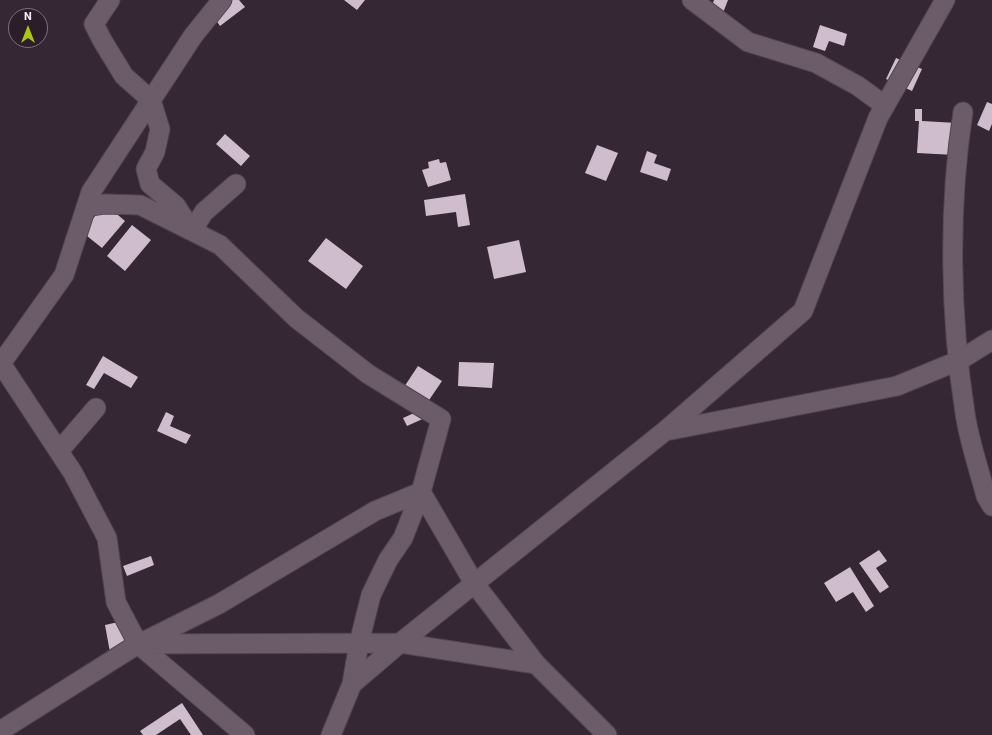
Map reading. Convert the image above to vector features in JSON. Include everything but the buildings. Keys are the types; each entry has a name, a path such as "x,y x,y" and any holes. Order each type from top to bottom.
{"street":[{"path":"110,0 94,24 124,76 151,100 160,129 155,152 146,169 150,184 176,206 192,231"},
{"path":"222,0 193,36 91,192 64,275 0,363 73,473 107,538 116,602 138,644 245,735"},
{"path":"692,0 748,42 816,62 858,86 884,105"},
{"path":"352,684 474,583 665,431 803,312 878,118 884,105 945,0"},
{"path":"963,112 957,148 953,214 953,289 965,414 986,496 992,506"},
{"path":"192,231 204,212 236,184"},
{"path":"86,207 105,204 140,205 220,245 296,318 368,374 441,419 421,492 403,538 388,560 371,595 359,643 352,684 331,735"},
{"path":"665,431 897,386 960,360 992,340"},
{"path":"59,451 96,408"},
{"path":"421,492 474,583 536,664 607,735"},
{"path":"0,730 138,644 219,604 375,511 421,492"},
{"path":"138,644 400,643 536,664"}]}
